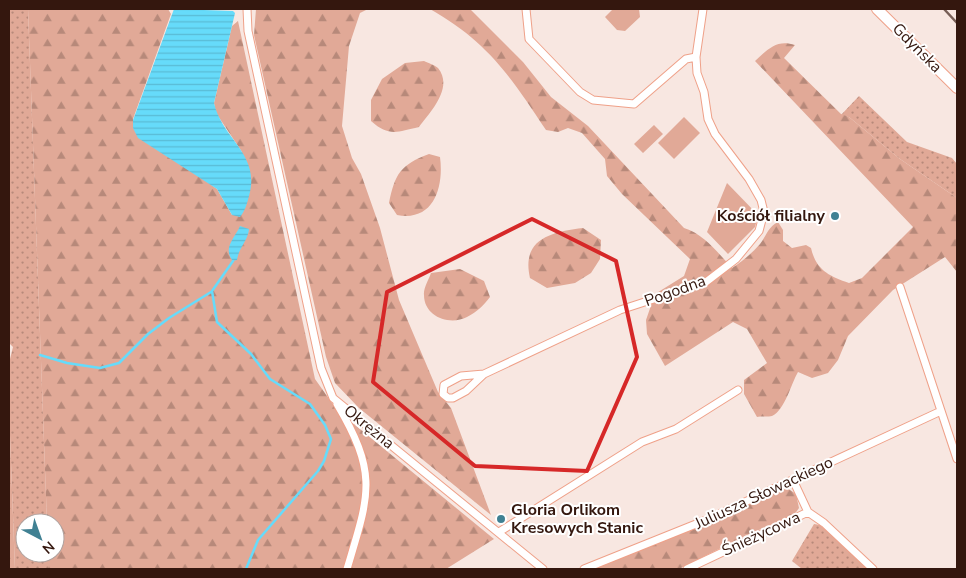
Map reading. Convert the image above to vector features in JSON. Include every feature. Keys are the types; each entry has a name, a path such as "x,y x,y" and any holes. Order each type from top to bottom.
{"main road":[{"name":"Gdyńska","path":"877,9 957,88"}],"street":[{"name":"Okrężna","path":"247,9 248,30 321,368 333,398 499,532"},
{"path":"526,9 529,39 580,92 593,100 634,104 686,59 696,57"},
{"name":"Pogodna","path":"484,374 459,396 448,398 443,394 444,385 454,379 484,374 620,310 706,282 736,259 759,231 764,212 761,200 749,179 715,134 708,118 704,92 697,73 696,57 703,9"},
{"path":"900,287 957,459"},
{"path":"543,569 499,532 642,442 676,428 738,390"},
{"path":"333,398 359,446 368,485 366,506 347,569"},
{"name":"Juliusza Słowackiego","path":"584,569 706,520 941,411"},
{"path":"793,480 808,512 824,523 873,569"},
{"name":"Śnieżycowa","path":"687,569 808,512"}],"highlighted area":[{"path":"532,219 616,261 637,357 587,471 475,466 373,382 387,292"}],"green space":[{"path":"9,9 28,9 47,513 15,513 15,563 49,563 49,569 15,569 9,409 9,363 13,347 9,343"},
{"path":"28,9 168,9 171,14 133,119 133,128 217,189 232,215 242,152 216,113 214,103 232,26 238,21 315,379 332,403 355,425 494,539 446,569 49,569 49,563 65,563 65,513 47,513"},
{"path":"256,9 368,9 360,13 349,46 342,126 352,158 361,174 380,228 399,300 438,392 451,408 491,515 359,408 335,383 326,357 254,35"},
{"path":"430,9 470,9 523,62 551,97 588,126 684,228 704,239 732,268 754,251 770,229 778,222 783,230 783,241 792,248 806,245 811,248 816,262 824,271 835,278 849,283 862,278 913,227 755,61 778,44 789,43 795,45 784,58 841,114 849,117 900,159 957,198 957,272 945,257 893,290 848,336 838,360 828,373 812,378 798,372 784,403 777,413 772,416 757,417 744,394 744,380 767,363 747,329 733,322 665,366 647,334 646,320 655,294 684,276 690,259 622,194 607,176 605,159 582,133 568,128 558,132 546,130 509,77 483,48 468,34"},
{"path":"613,9 639,9 640,17 625,31 617,30 605,17"},
{"path":"424,61 437,67 442,76 442,92 434,107 419,127 394,132 377,126 371,121 371,100 382,79 405,63"},
{"path":"859,96 907,142 952,158 957,164 957,198 900,159 849,117 841,115"},
{"path":"684,117 700,133 674,159 658,143"},
{"path":"654,125 663,134 643,153 634,144"},
{"path":"429,154 440,157 440,180 434,200 428,208 420,213 410,216 397,215 389,203 400,172 411,162"},
{"path":"727,183 758,215 755,227 728,254 707,232"},
{"path":"583,228 601,240 600,259 591,273 575,283 547,288 530,278 528,265 534,246 550,235"},
{"path":"460,269 484,281 490,297 474,313 460,320 439,318 428,309 425,303 424,290 431,273"},
{"path":"9,409 15,569 9,569"},
{"path":"787,488 796,494 799,508 794,515 747,535 679,569 595,569"},
{"path":"814,524 820,525 852,552 867,569 802,569 792,561"}],"water":[{"path":"174,9 233,11 235,13 214,103 218,116 239,147 250,169 249,196 246,207 240,217 232,215 217,189 138,138 133,128 133,120"},
{"path":"240,226 249,229 237,260 233,261 230,256 229,247"}],"waterway":[{"path":"233,261 212,291 217,322 251,354 270,379 310,404 325,425 331,439 324,461 318,471 258,540 246,569"},
{"path":"40,355 67,363 100,368 119,363 148,334 169,318 211,292"}],"railway":[{"path":"944,9 957,23"}],"place":[{"name":"Kościół filialny","path":"835,216"},
{"name":"Gloria Orlikom Kresowych Stanic","path":"501,519"}]}
